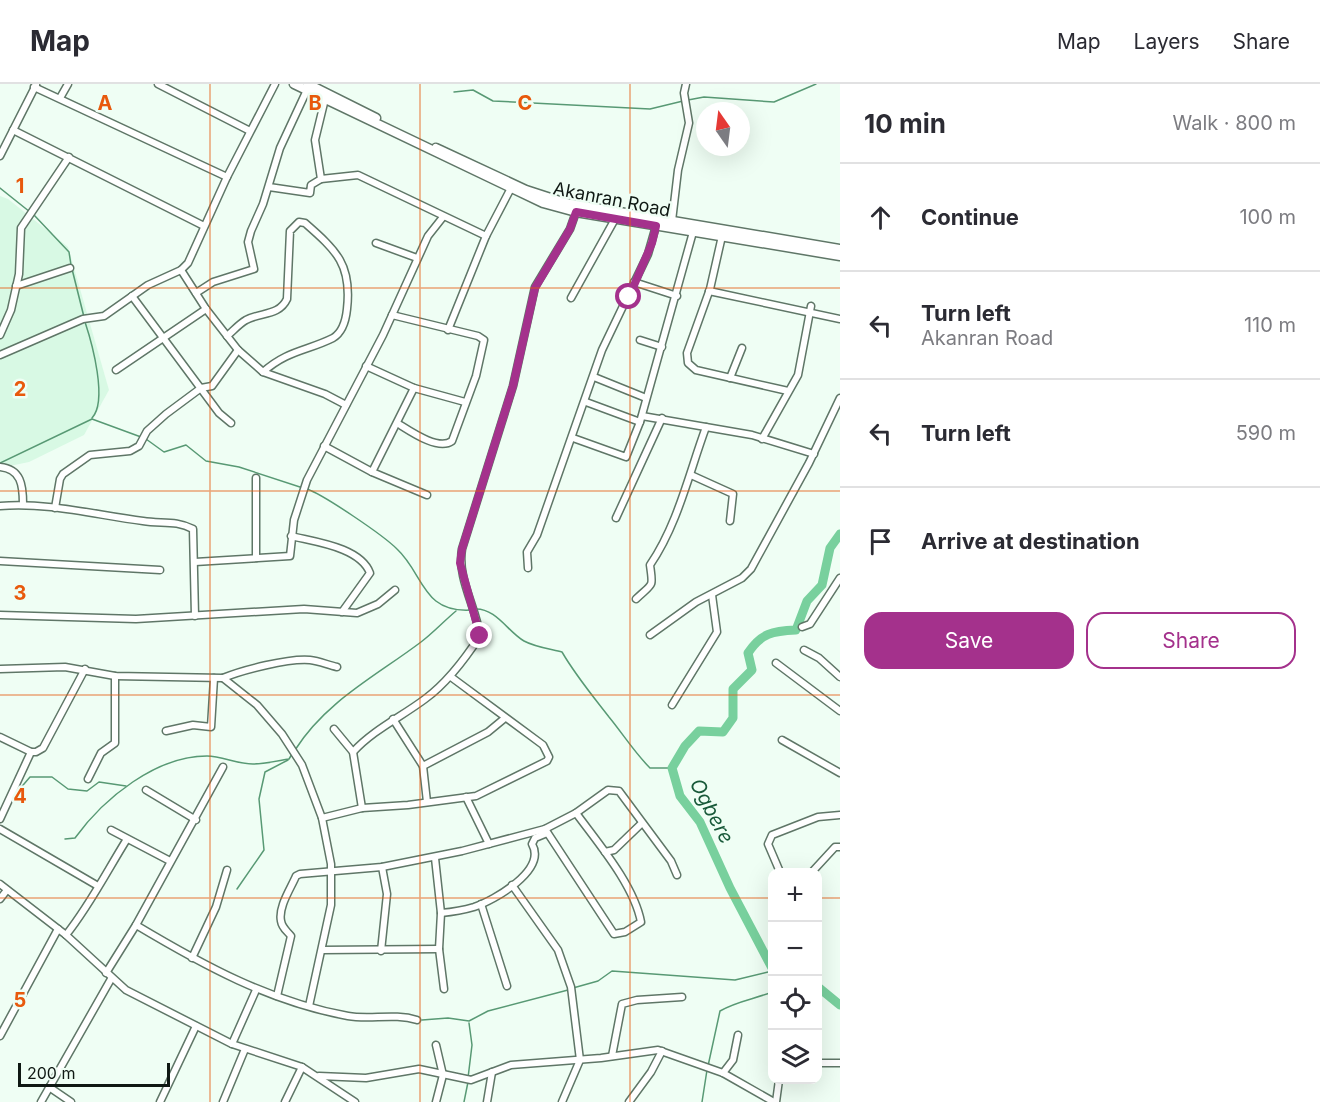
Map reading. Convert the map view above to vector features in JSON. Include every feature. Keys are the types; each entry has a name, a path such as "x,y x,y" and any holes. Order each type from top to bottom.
{"main road":[{"name":"Akanran Road","path":"294,84 307,87 471,167 546,198 816,249 840,256"},
{"name":"Akanran Road","path":"307,87 325,99 358,113"},
{"name":"Akanran Road","path":"471,167 510,189 543,203 576,212 693,232 816,249 840,249"}],"street":[{"path":"60,98 68,84"},
{"path":"158,84 250,131"},
{"path":"0,355 85,319 104,316 132,296 181,270 192,258 227,177 275,84"},
{"path":"672,221 678,170 689,123 685,99 686,84"},
{"path":"685,99 691,84"},
{"path":"0,156 35,85 227,177"},
{"path":"196,292 230,275 254,269 248,242 269,187 280,148 307,87"},
{"path":"321,179 315,140 325,99"},
{"path":"13,130 204,226"},
{"path":"0,335 11,310 16,286 21,228 69,157"},
{"path":"269,187 310,193 311,185 321,179 358,175 443,218 486,236"},
{"path":"448,330 486,236 510,189"},
{"path":"353,752 363,741 425,699 451,677 455,668 480,636 460,563 462,549 513,386 535,288 570,229 576,212"},
{"path":"195,562 290,556 291,536 300,496 307,480 392,315 431,231 443,218"},
{"path":"571,298 615,219"},
{"path":"227,336 244,321 276,311 284,305 287,298 287,269 291,254 290,231 299,222 305,223 333,248 345,266 348,292 346,317 342,328 334,337 284,355 262,372"},
{"path":"528,568 527,552 537,535 594,377 648,254 656,226"},
{"path":"573,438 626,457 641,419 693,232"},
{"path":"722,236 709,291 687,353 688,363 696,370 788,392"},
{"path":"376,243 417,258"},
{"path":"16,286 70,268"},
{"path":"181,270 206,309 238,350 262,372 325,394 346,405"},
{"path":"634,282 676,296"},
{"path":"709,291 811,310 840,319"},
{"path":"132,296 219,413 231,423"},
{"path":"116,370 206,309"},
{"path":"762,439 798,375 811,310"},
{"path":"392,315 478,336 484,340 476,376 449,443 420,437 397,423"},
{"path":"640,340 662,347"},
{"path":"730,378 742,348"},
{"path":"55,508 63,474 90,455 130,451 139,446 154,426 201,388 212,386 238,350"},
{"path":"366,366 414,388 465,402"},
{"path":"594,377 646,398"},
{"path":"372,472 414,388"},
{"path":"650,635 670,618 742,578 751,569 814,454 840,400"},
{"path":"586,402 641,419 662,418 762,439 814,454"},
{"path":"615,518 627,487 662,418"},
{"path":"636,599 653,583 654,576 650,565 660,550 691,475 706,427"},
{"path":"324,446 372,472 427,495"},
{"path":"0,467 12,468 17,473 23,490 23,504"},
{"path":"691,475 733,494 730,521"},
{"path":"256,478 256,558"},
{"path":"0,506 23,504 184,525 193,529 195,616"},
{"path":"291,536 340,549 366,564 370,573 342,612"},
{"path":"0,561 160,570"},
{"path":"802,627 810,624 840,579"},
{"path":"0,615 136,619 304,609 357,613 367,610 394,590"},
{"path":"672,705 717,632 712,595"},
{"path":"804,650 819,658 840,677"},
{"path":"0,669 65,667 115,676 223,678 239,672 297,661 309,660 337,667"},
{"path":"776,663 840,711"},
{"path":"0,737 31,752 43,748 85,669"},
{"path":"88,779 101,753 109,750 115,743 115,676"},
{"path":"322,818 362,808 466,798 490,790 539,766 549,757 543,745 451,677"},
{"path":"166,730 193,724 211,727 214,678"},
{"path":"223,678 257,705 282,734 302,765 322,818 332,872 331,905 309,1006"},
{"path":"423,766 488,732 505,718"},
{"path":"393,719 423,766 427,802"},
{"path":"334,729 353,752 362,808"},
{"path":"782,740 840,773"},
{"path":"0,819 31,752"},
{"path":"106,973 196,820 223,767"},
{"path":"441,912 481,904 512,885 533,867 536,852 532,844 536,838 576,813 589,801 614,789 618,791 671,861 677,875"},
{"path":"146,790 196,820"},
{"path":"466,798 489,843"},
{"path":"0,799 9,803"},
{"path":"546,831 614,934 625,932 640,924 639,914 607,854 576,813"},
{"path":"778,868 768,844 772,835 818,818 840,815"},
{"path":"607,854 641,824"},
{"path":"0,829 98,886"},
{"path":"111,830 170,861"},
{"path":"277,996 291,942 291,936 280,919 285,898 296,876 382,867 435,858 489,843 546,831"},
{"path":"66,935 89,906 98,886 127,839"},
{"path":"816,868 835,847 840,847"},
{"path":"435,858 441,912 439,949 444,989"},
{"path":"381,951 387,894 382,867"},
{"path":"192,958 216,907 227,870"},
{"path":"0,884 66,935 111,979 126,990 232,1044 302,1067 319,1076 355,1102"},
{"path":"512,885 558,950 573,995 580,1060 562,1102"},
{"path":"0,899 7,891"},
{"path":"481,904 507,986"},
{"path":"136,925 192,958 256,990 350,1016 407,1017 417,1020"},
{"path":"0,1036 58,929"},
{"path":"322,950 439,949"},
{"path":"41,1102 111,979"},
{"path":"232,1044 256,990"},
{"path":"612,1056 622,1004 637,1000 682,998"},
{"path":"160,1102 196,1026"},
{"path":"723,1073 733,1060 738,1035"},
{"path":"436,1045 443,1075 436,1102"},
{"path":"223,1102 245,1049"},
{"path":"629,1102 651,1072 662,1051"},
{"path":"319,1076 366,1078 418,1069 471,1080 511,1065 662,1051 723,1073 775,1102 777,1084"},
{"path":"822,1063 840,1063"},
{"path":"285,1102 302,1067"},
{"path":"487,1102 492,1072"},
{"path":"49,1088 71,1102"}],"shaded area":[{"path":"0,196 8,199 68,247 109,390 84,435 29,462 0,468"}],"waterway":[{"path":"688,100 704,97 774,102 816,84"},
{"path":"454,92 473,90 493,101 650,109 683,101"},
{"path":"0,188 30,212"},
{"path":"34,215 69,252 71,265"},
{"path":"72,269 84,317"},
{"path":"85,322 95,357 99,386 97,410 92,418"},
{"path":"0,463 92,419 141,437"},
{"path":"146,439 164,452 186,445 206,461 239,467 303,488"},
{"path":"307,489 367,525 397,549 433,599 455,609 471,610"},
{"name":"Ogbere","path":"768,960 730,888 700,822 680,796 672,768 685,746 699,731 723,732 733,718 733,689 752,670 748,653 758,641 768,634 796,630 807,601 822,585 830,548 840,534"},
{"path":"475,609 496,616 524,641 562,652 584,685 644,762 650,768 672,768"},
{"path":"295,750 321,717 337,703 421,642 456,611"},
{"path":"65,839 75,838 116,794 150,771 169,763 207,756 257,764 289,759 292,754"},
{"path":"237,889 264,850 259,799 265,772 288,760"},
{"path":"18,791 30,777 52,777 68,789 87,791 99,782 126,786"},
{"path":"573,988 598,981 612,971 735,980 768,972"},
{"path":"422,1020 448,1018 469,1021 488,1011 568,990"},
{"name":"Ogbere","path":"822,990 840,1005"},
{"path":"708,1066 720,1011 768,993"},
{"path":"468,1078 472,1045 469,1023"},
{"path":"702,1102 707,1070"},
{"path":"464,1102 468,1082"}],"route":[{"path":"480,636 471,595 460,563 462,549 483,474 513,386 535,288 570,229 576,212 656,226 648,254 629,297"}]}
